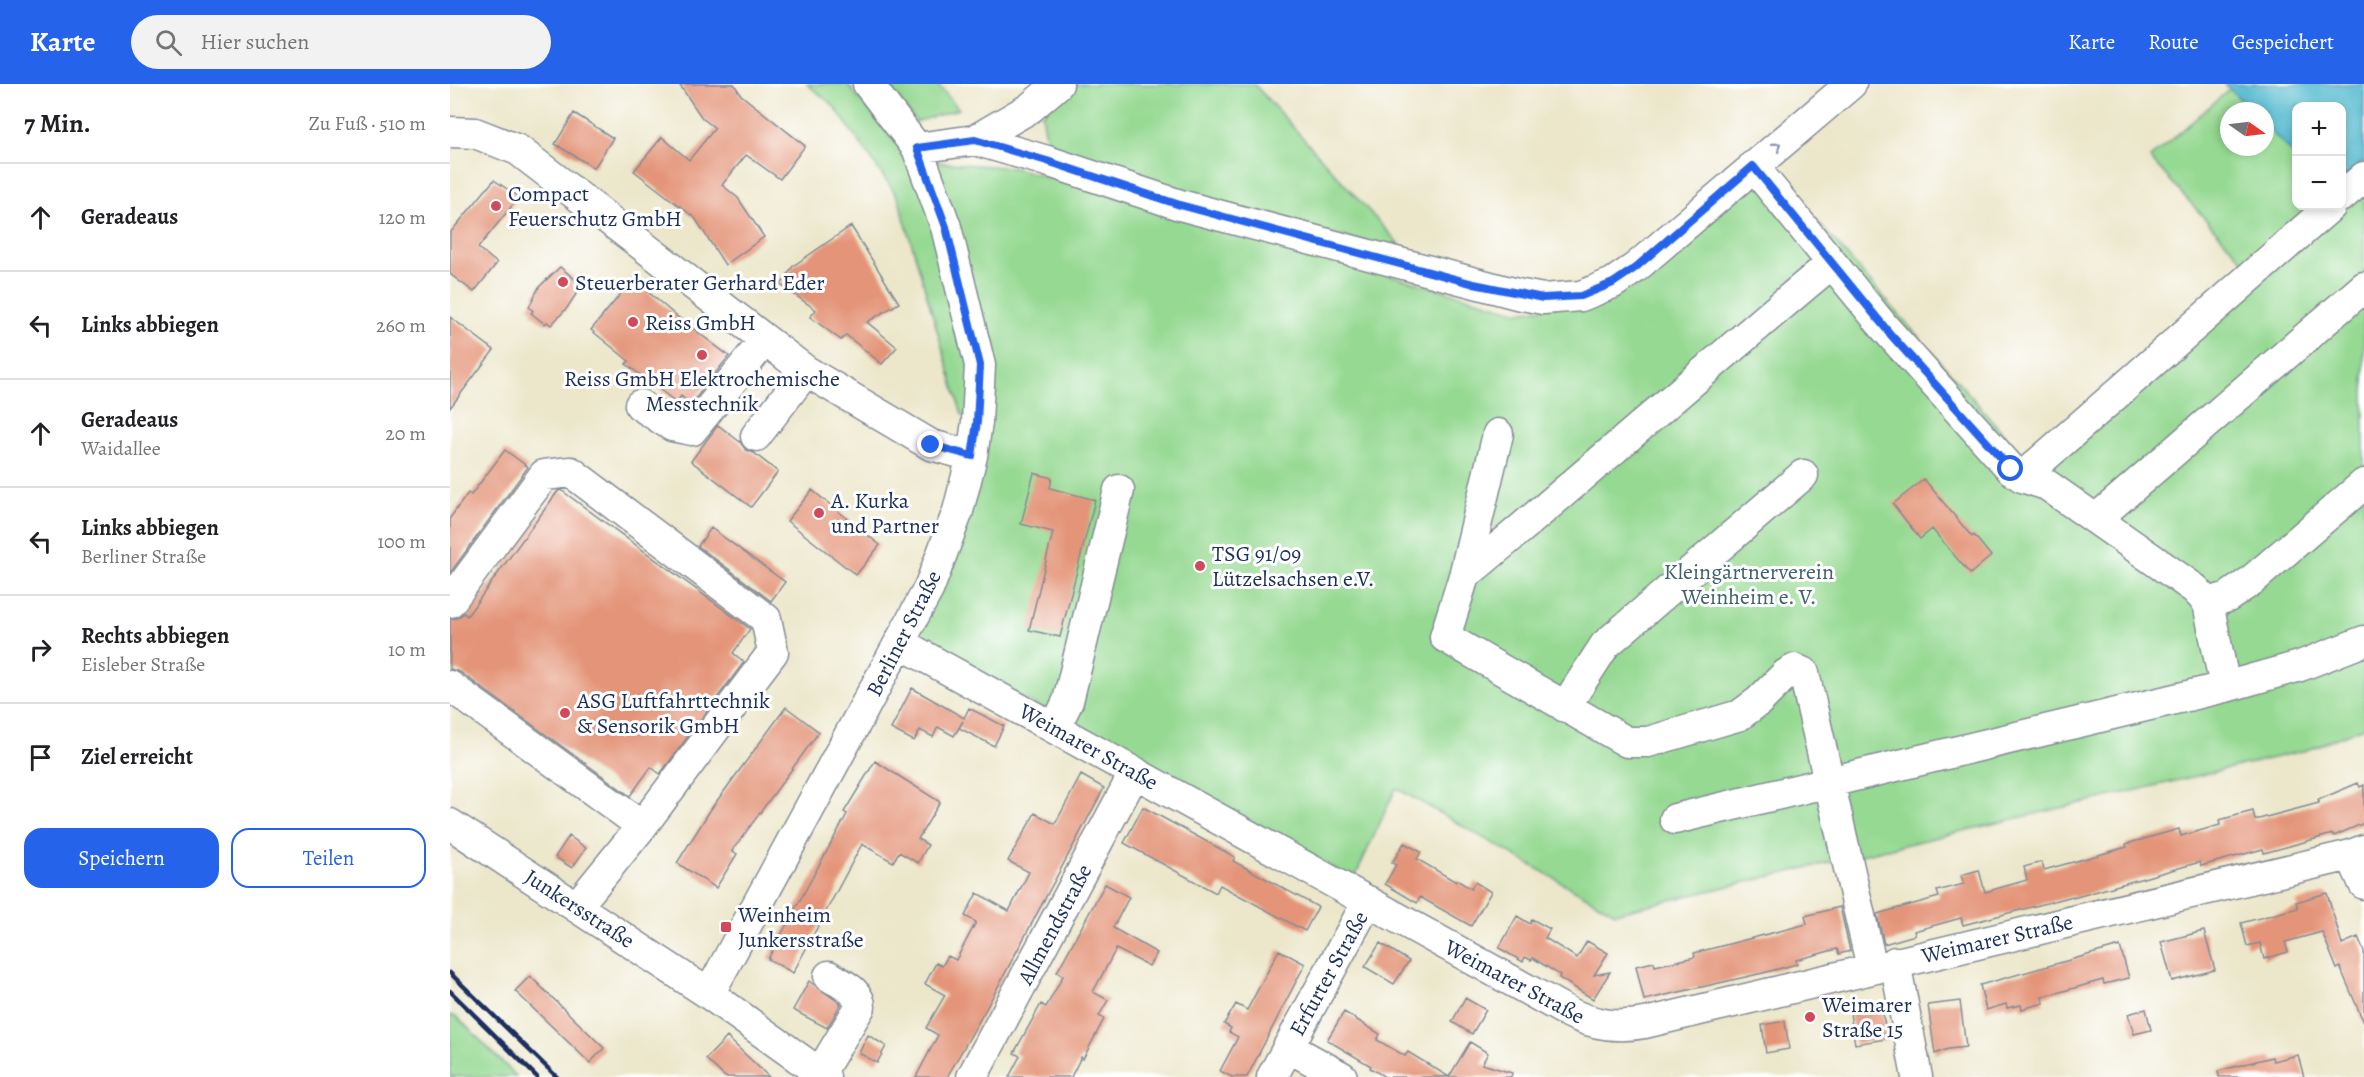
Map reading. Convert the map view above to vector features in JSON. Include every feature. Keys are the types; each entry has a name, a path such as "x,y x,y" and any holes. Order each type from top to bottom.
{"street":[{"name":"Berliner Straße","path":"710,994 929,588 958,511 972,456 977,422 980,365 946,227 917,148 868,84"},
{"path":"917,148 975,140 1030,108 1058,84"},
{"path":"975,140 1180,205 1474,284 1543,298 1581,296 1613,283 1635,268 1851,84"},
{"path":"1030,108 1034,135 1047,161"},
{"path":"450,132 475,133 518,150 806,371 931,445 972,456"},
{"path":"1753,166 1832,263 1989,446 2022,477 2047,485 2195,589 2208,603 2225,687"},
{"path":"2346,193 2364,177"},
{"path":"2022,477 2326,210"},
{"path":"1464,576 1562,496 1736,343 1832,263"},
{"path":"2096,519 2364,287"},
{"path":"640,405 672,426 692,430 765,340"},
{"path":"756,436 806,371"},
{"path":"1498,434 1464,576 1445,637 1627,742 1648,742 1740,715 1759,701 1786,674 1795,669 1804,673 1829,780 1917,1077"},
{"path":"450,602 544,475 571,472 766,619 773,652 642,826 577,906"},
{"path":"1565,707 1605,645 1803,475"},
{"path":"2208,603 2228,597 2250,581 2364,484"},
{"path":"1055,728 1068,701 1119,490"},
{"path":"1675,819 1829,780 2225,687 2300,666 2364,641"},
{"name":"Weimarer Straße","path":"900,643 1568,1012 1586,1021 1603,1025 1625,1027 1645,1023 2358,853"},
{"path":"450,686 642,826"},
{"name":"Allmendstraße","path":"972,1077 1136,772"},
{"name":"Junkersstraße","path":"450,824 710,994 823,1075"},
{"path":"2358,853 2364,884"},
{"name":"Erfurter Straße","path":"1272,1077 1368,901"},
{"path":"823,1075 860,1007 860,999 855,992 829,976"},
{"path":"1288,1047 1342,1077"}],"green space":[{"name":"Kleingärtnerverein Weinheim e. V.","path":"807,84 847,84 910,160 1015,168 1519,312 1604,298 1771,169 2026,459 2246,264 2150,158 2230,89 2243,102 2220,102 2220,156 2274,156 2274,134 2292,153 2292,210 2346,210 2346,176 2364,161 2364,727 2307,750 1615,913 1396,788 1354,879 913,638 983,412 962,415 898,197 834,106"},
{"path":"888,84 937,84 959,109 916,122"},
{"path":"1078,84 1254,84 1408,254 1185,194 1062,154 1046,137 1042,114"},
{"path":"450,1015 457,1017 517,1077 450,1077"}],"water":[{"path":"2225,84 2364,84 2364,161 2346,176 2346,102 2292,102 2292,153 2274,134 2274,102 2243,102"}],"building":[{"path":"679,84 734,84 741,95 805,146 780,179 746,155 722,185 738,198 764,237 725,265 695,218 634,171 662,137 689,160 715,128 702,118"},
{"path":"574,113 613,138 594,168 555,144"},
{"path":"494,180 519,197 478,248 497,263 474,292 450,274 450,233"},
{"path":"851,226 899,303 867,322 897,347 882,364 846,335 841,340 810,317 816,310 781,285 793,266"},
{"path":"560,267 582,285 567,308 551,325 547,322 545,324 531,313 533,311 529,307 539,287"},
{"path":"633,279 675,315 729,356 691,404 681,396 676,402 626,364 629,361 591,330"},
{"path":"450,317 494,350 450,408"},
{"path":"718,425 740,442 746,450 754,453 778,472 751,507 691,461"},
{"path":"505,450 528,467 450,573 450,518 468,493 471,495"},
{"path":"1034,473 1052,478 1050,488 1095,500 1060,637 1029,630 1053,532 1021,524"},
{"path":"1924,479 1972,537 1974,535 1991,556 1970,574 1932,529 1920,539 1893,504"},
{"path":"561,490 750,629 733,653 744,662 660,774 651,767 630,796 460,672 450,669 450,619 457,618 464,613 467,616 558,491"},
{"path":"812,490 880,545 856,575 787,521"},
{"path":"711,528 785,582 771,601 698,546"},
{"path":"912,688 964,718 969,708 1004,726 994,746 959,728 963,721 954,736 938,727 933,737 920,730 914,741 891,729"},
{"path":"786,707 819,732 732,851 737,854 716,888 677,863 711,809"},
{"path":"875,761 940,802 918,839 928,845 918,863 899,852 893,862 862,844 793,973 768,959 847,814 844,812"},
{"path":"1081,775 1104,788 987,1007 947,1077 916,1077 938,1035 926,1028 945,995 925,984 936,963 942,966 948,956 956,960 976,922 965,916 977,893 1009,911 1029,872 1008,861 1035,813 1055,824"},
{"path":"2358,783 2360,787 2364,785 2364,823 2334,836 2333,834 2264,853 2263,849 2201,866 2200,862 2073,898 2073,896 1963,925 1961,918 1914,931 1915,935 1884,944 1877,914 1939,897 1937,891 1964,884 1961,875 1979,870 1985,892 2027,880 2024,867 2042,862 2044,870 2127,847 2126,844 2179,829 2181,836 2220,825 2219,820 2253,811 2255,820 2319,803 2318,800"},
{"path":"1143,807 1235,857 1233,861 1318,907 1305,931 1220,885 1216,893 1124,843"},
{"path":"569,836 586,848 572,868 555,857"},
{"path":"1404,843 1421,852 1417,859 1456,882 1457,880 1471,889 1475,882 1491,892 1471,926 1420,897 1417,903 1385,884 1396,865 1392,863"},
{"path":"1105,884 1129,897 1113,928 1157,953 1149,966 1116,949 1093,992 1108,1000 1099,1016 1104,1019 1071,1077 1009,1077 1020,1056 1014,1053 1041,1004 1046,1007 1063,976 1057,972"},
{"path":"2327,893 2342,944 2358,937 2364,951 2364,1023 2340,967 2337,969 2322,932 2285,942 2288,952 2264,959 2260,943 2247,946 2241,923 2298,908 2296,902"},
{"path":"1840,907 1850,951 1839,954 1837,949 1796,960 1797,964 1763,973 1644,1000 1636,966 1654,962 1655,966 1695,957 1694,953 1807,924 1805,916"},
{"path":"1517,916 1530,924 1532,919 1550,929 1545,938 1577,958 1587,941 1608,953 1594,975 1610,972 1593,999 1559,978 1560,975 1533,958 1531,960 1525,957 1523,962 1499,948"},
{"path":"2204,931 2215,970 2172,981 2161,942"},
{"path":"1380,943 1409,961 1394,984 1365,967"},
{"path":"2120,946 2129,978 2104,984 2103,980 2042,997 2044,1003 2022,1009 2021,1005 2007,1008 2006,1004 1986,1010 1980,985"},
{"path":"1279,950 1305,964 1247,1077 1232,1077 1220,1071 1238,1037 1229,1032 1231,1028 1224,1024 1236,1004 1247,1010"},
{"path":"530,976 604,1048 590,1063 515,991"},
{"path":"809,981 841,1004 827,1028 793,1010"},
{"path":"1465,998 1486,1010 1472,1034 1452,1022"},
{"path":"1960,1001 1966,1047 1948,1049 1935,1054 1928,1005"},
{"path":"1881,1002 1887,1039 1855,1044 1849,1007"},
{"path":"2146,1009 2151,1030 2134,1034 2128,1014"},
{"path":"1344,1012 1380,1034 1377,1040 1405,1056 1408,1052 1449,1077 1385,1077 1370,1068 1371,1066 1327,1040"},
{"path":"1785,1021 1789,1049 1766,1053 1762,1025"},
{"path":"868,1035 886,1046 877,1063 859,1053"},
{"path":"727,1037 769,1077 725,1077 706,1059"},
{"path":"1470,1042 1488,1053 1482,1064 1512,1073 1511,1077 1449,1077"},
{"path":"2298,1055 2304,1077 2219,1077 2218,1071 2272,1057 2273,1061"}],"railway":[{"path":"450,973 557,1077"},
{"path":"450,991 537,1077"}],"place":[{"name":"Compact Feuerschutz GmbH","path":"496,206"},
{"name":"Steuerberater Gerhard Eder","path":"563,282"},
{"name":"Reiss GmbH","path":"633,322"},
{"name":"Reiss GmbH Elektrochemische Messtechnik","path":"702,355"},
{"name":"A. Kurka und Partner","path":"819,513"},
{"name":"TSG 91/09 Lützelsachsen e.V.","path":"1200,566"},
{"name":"ASG Luftfahrttechnik & Sensorik GmbH","path":"565,713"},
{"name":"Weinheim Junkersstraße","path":"726,927"},
{"name":"Weimarer Straße 15","path":"1810,1017"}],"route":[{"path":"931,445 972,456 977,422 980,365 946,227 917,148 946,146 975,140 1013,150 1180,205 1474,284 1543,298 1581,296 1613,283 1635,268 1753,166 1891,335 2011,469"}]}
